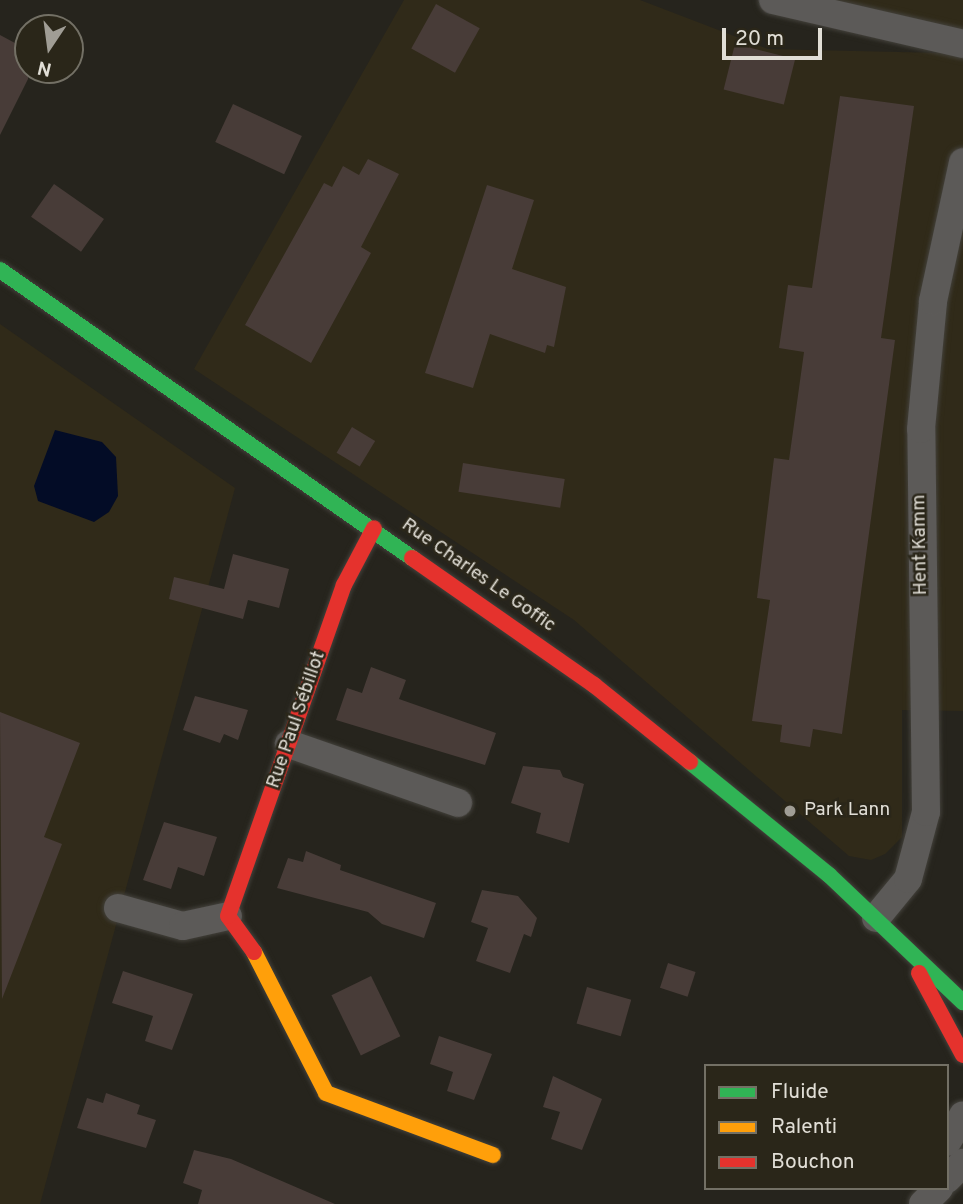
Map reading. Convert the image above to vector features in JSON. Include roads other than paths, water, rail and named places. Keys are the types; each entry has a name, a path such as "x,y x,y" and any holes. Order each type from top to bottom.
{"street":[{"path":"773,0 963,44"},
{"name":"Hent Kamm","path":"876,918 908,879 926,812 921,429 933,301 963,162"},
{"name":"Rue Charles Le Goffic","path":"0,270 374,528 594,685 876,918 963,1002"},
{"name":"Rue Paul Sébillot","path":"228,916 344,585 374,528"},
{"path":"289,744 458,803"},
{"path":"118,908 183,926 228,916 252,949 326,1093 493,1155"},
{"name":"Rue Charles Le Goffic","path":"908,949 963,1055"},
{"path":"949,1139 963,1115"},
{"path":"949,1177 963,1163"},
{"path":"923,1204 937,1190"}],"water":[{"path":"55,430 102,442 116,457 118,496 109,512 94,522 38,501 34,486"}],"place":[{"name":"Park Lann","path":"790,811"}]}
